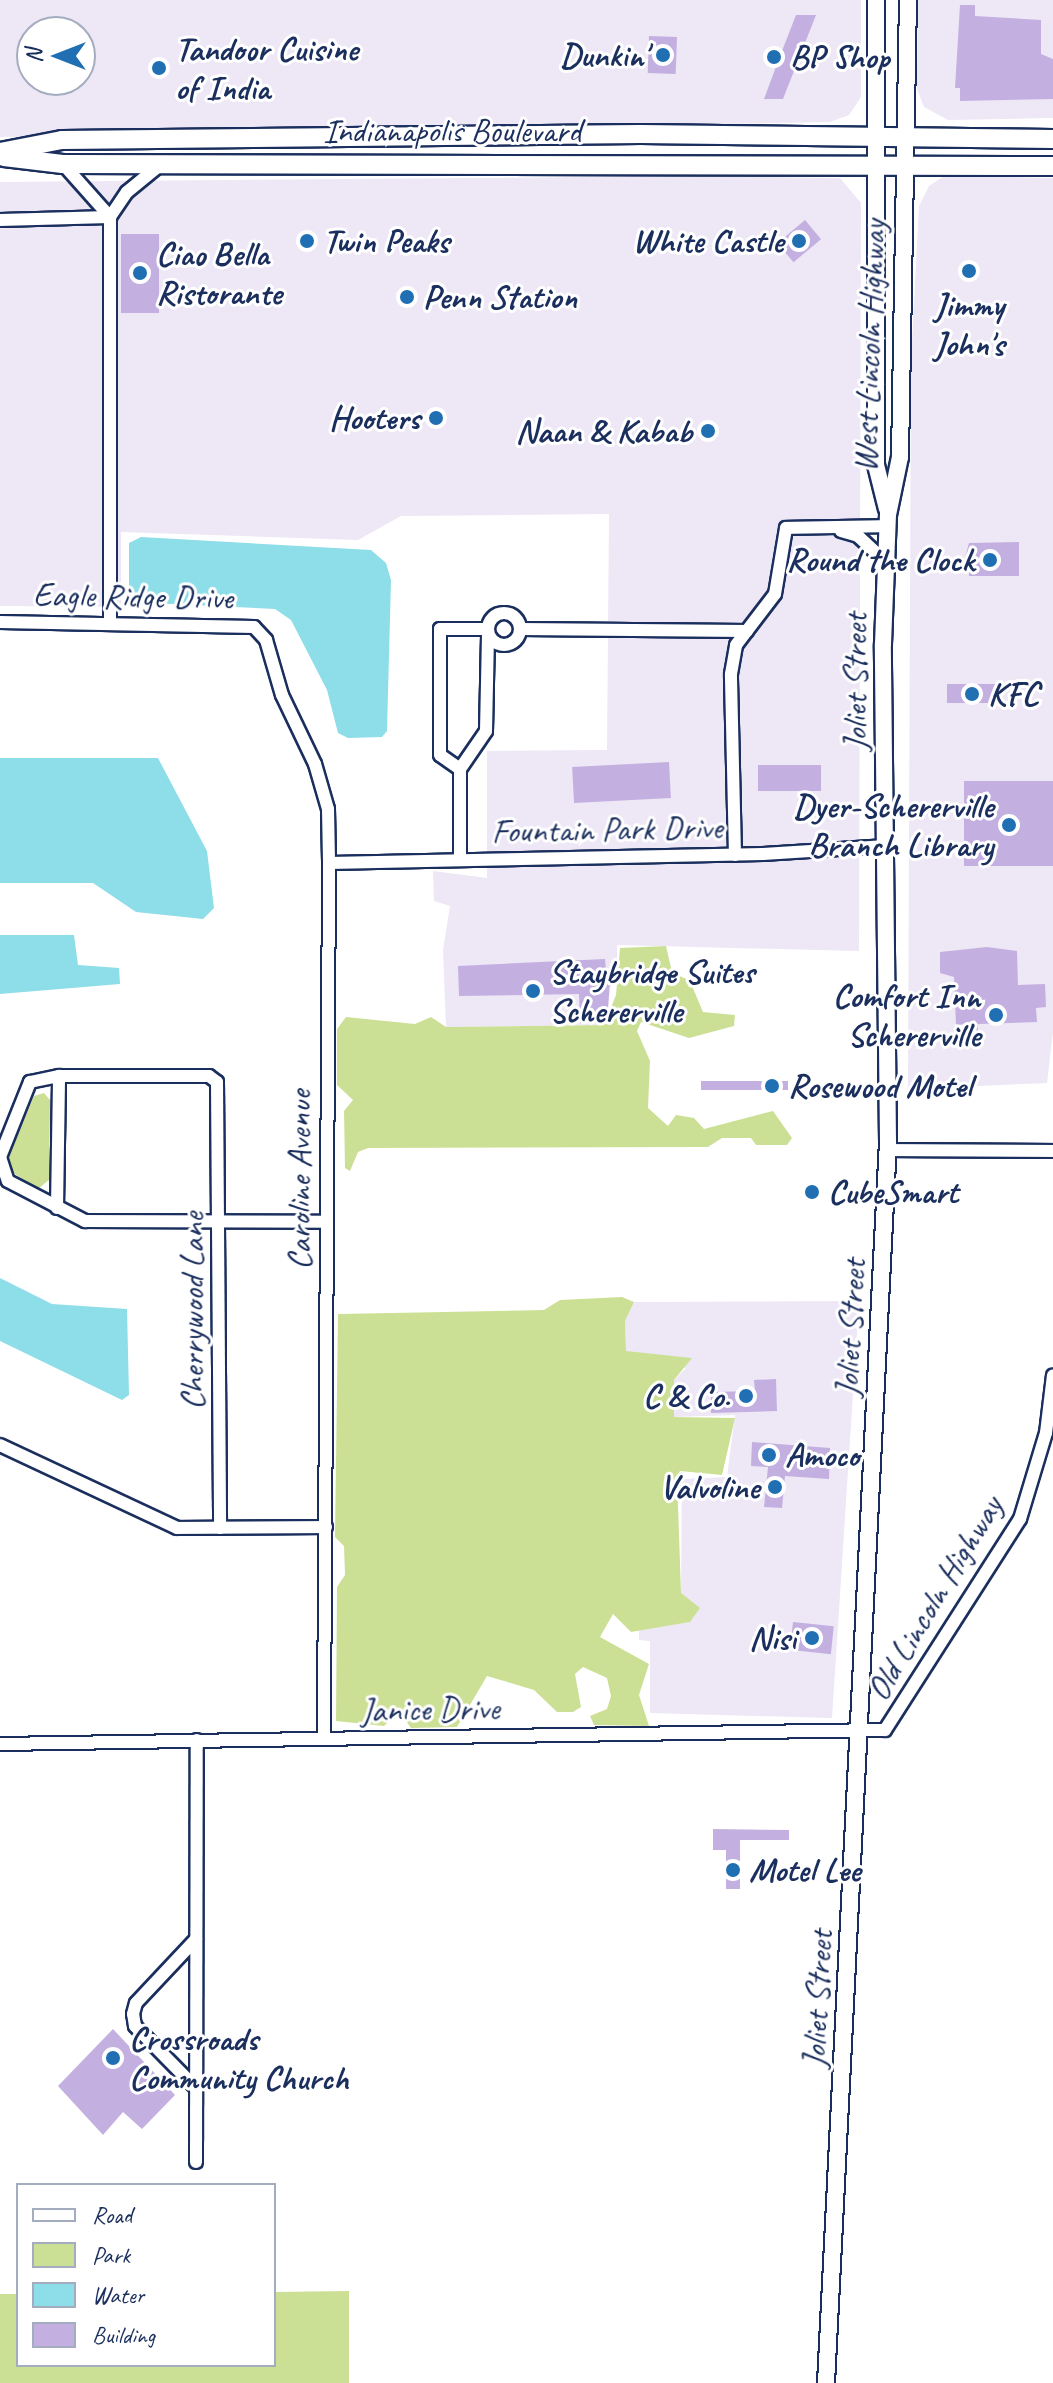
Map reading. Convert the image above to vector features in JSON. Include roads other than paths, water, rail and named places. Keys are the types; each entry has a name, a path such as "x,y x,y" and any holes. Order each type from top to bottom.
{"highway":[{"name":"Indianapolis Boulevard","path":"0,154 62,140 874,135 1053,139"},
{"name":"Indianapolis Boulevard","path":"0,154 63,164 1053,166"}],"main road":[{"name":"West Lincoln Highway","path":"876,0 876,465 888,520"},
{"name":"West Lincoln Highway","path":"888,520 900,457 908,0"},
{"name":"Joliet Street","path":"826,2383 861,1734 887,1150 888,520"}],"street":[{"path":"110,623 110,217 127,192 162,163"},
{"path":"63,164 110,217"},
{"path":"0,220 110,217"},
{"path":"735,855 731,674 736,645 775,594 786,528 830,527 888,520"},
{"path":"830,527 858,536 886,562"},
{"path":"460,860 460,769 486,731 490,619 504,612 520,629 747,631"},
{"name":"Eagle Ridge Drive","path":"0,622 235,623 262,634"},
{"path":"460,769 440,755 440,629 488,631 507,645 520,629"},
{"name":"Caroline Avenue","path":"262,634 328,809 324,1738"},
{"name":"Fountain Park Drive","path":"329,863 735,855 886,846"},
{"path":"57,1208 59,1076 30,1082 0,1157 8,1181 57,1208 85,1221 326,1222"},
{"name":"Cherrywood Lane","path":"59,1076 209,1076 221,1093 220,1528"},
{"path":"887,1150 1053,1151"},
{"name":"Old Lincoln Highway","path":"861,1734 892,1723 1020,1519 1046,1433 1053,1375"},
{"path":"0,1445 158,1521 220,1528 326,1527"},
{"name":"Janice Drive","path":"0,1744 861,1734"},
{"path":"196,2162 197,1740"},
{"path":"196,1939 136,2003 133,2014 135,2026 196,2088"}],"water":[{"path":"141,537 371,550 386,563 391,580 387,731 382,737 348,738 338,733 327,690 291,620 275,609 129,602 129,543"},
{"path":"0,758 158,758 207,851 214,908 203,919 136,912 93,883 0,883"},
{"path":"0,935 74,935 78,965 119,968 120,984 0,994"},
{"path":"0,1278 52,1304 127,1309 129,1395 122,1400 0,1341"}],"place":[{"name":"Dunkin'","path":"663,55"},
{"name":"BP Shop","path":"774,57"},
{"name":"Tandoor Cuisine of India","path":"159,68"},
{"name":"Twin Peaks","path":"307,241"},
{"name":"White Castle","path":"799,241"},
{"name":"Jimmy John's","path":"969,271"},
{"name":"Ciao Bella Ristorante","path":"140,273"},
{"name":"Penn Station","path":"407,297"},
{"name":"Hooters","path":"436,418"},
{"name":"Naan & Kabab","path":"708,431"},
{"name":"Round the Clock","path":"990,560"},
{"name":"KFC","path":"972,694"},
{"name":"Dyer-Schererville Branch Library","path":"1009,825"},
{"name":"Staybridge Suites Schererville","path":"533,991"},
{"name":"Comfort Inn Schererville","path":"996,1015"},
{"name":"Rosewood Motel","path":"772,1086"},
{"name":"CubeSmart","path":"812,1192"},
{"name":"C & Co.","path":"746,1396"},
{"name":"Amoco","path":"769,1455"},
{"name":"Valvoline","path":"775,1487"},
{"name":"Nisi","path":"812,1638"},
{"name":"Motel Lee","path":"733,1870"},
{"name":"Crossroads Community Church","path":"113,2058"}]}
